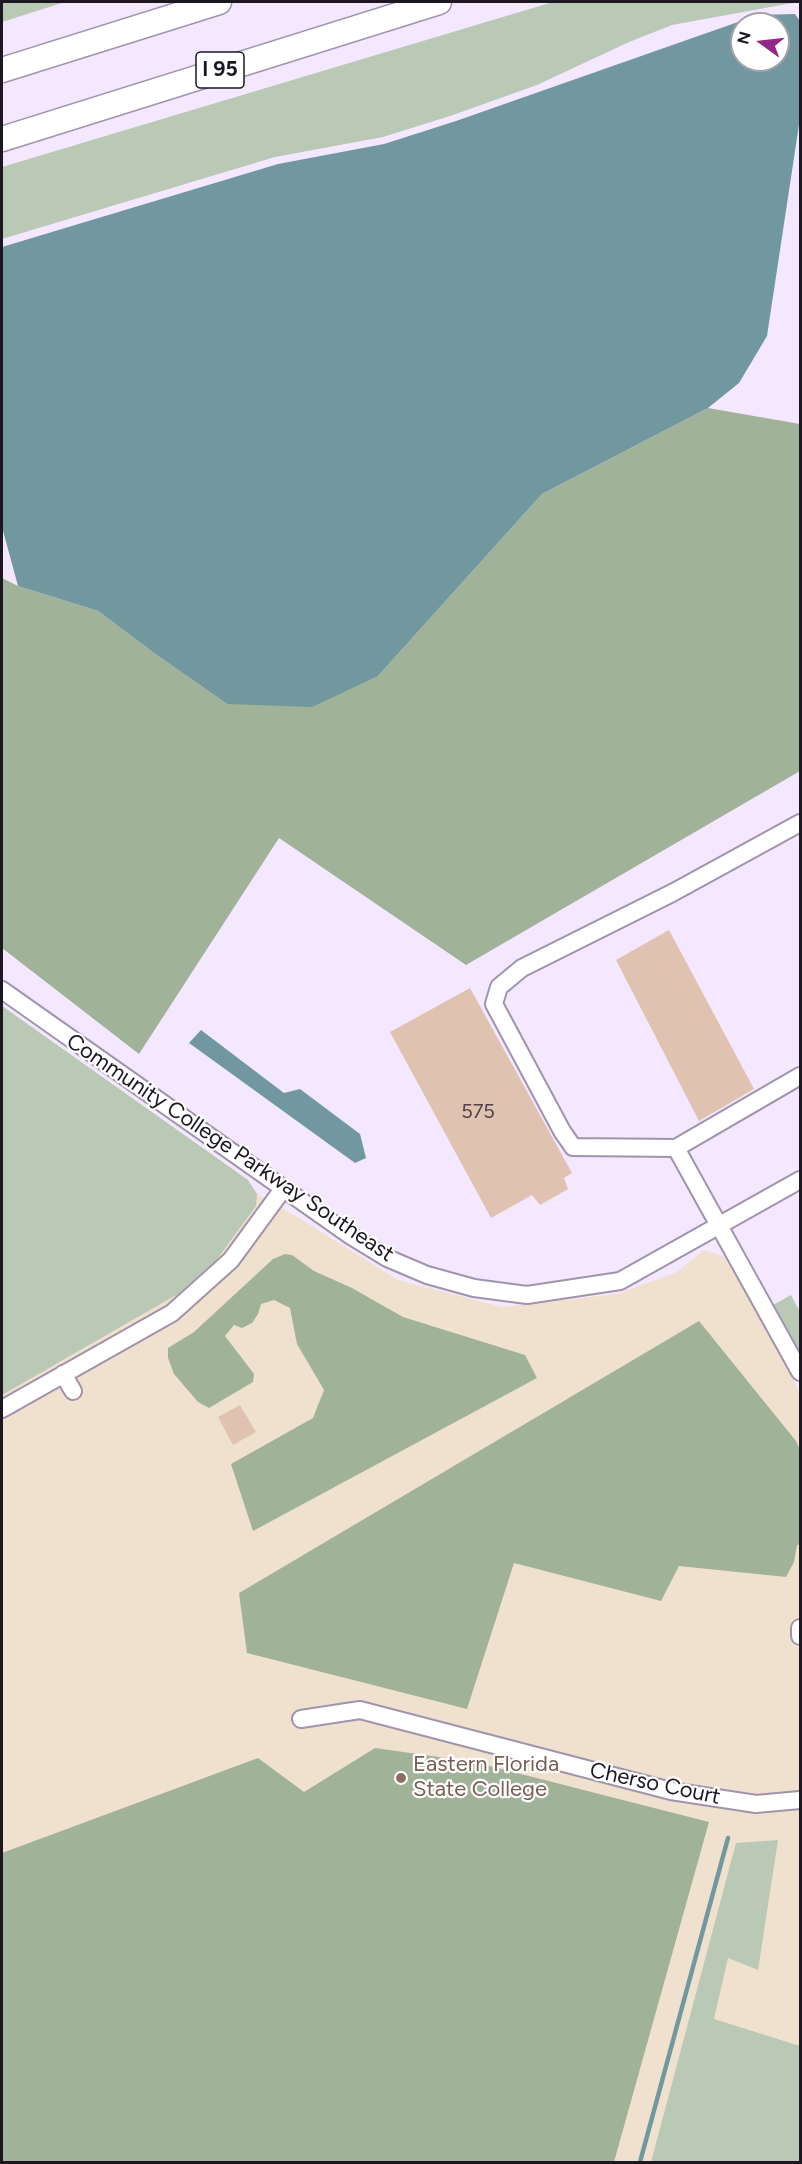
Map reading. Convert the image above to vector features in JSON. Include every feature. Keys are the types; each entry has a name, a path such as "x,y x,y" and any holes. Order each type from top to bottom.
{"highway":[{"path":"2,70 219,2"},
{"name":"I 95","path":"2,139 439,2"}],"street":[{"path":"801,823 674,892 522,968 499,987 494,1004 562,1131 573,1147 676,1148 801,1076"},
{"name":"Community College Parkway Southeast","path":"2,990 283,1189 387,1258 427,1275 465,1285 527,1295 620,1281 801,1180"},
{"path":"676,1148 801,1372"},
{"path":"2,1409 172,1313 231,1260 283,1189"},
{"path":"63,1374 73,1391"},
{"path":"801,1628 801,1636"},
{"name":"Cherso Court","path":"301,1719 360,1710 671,1791 756,1804 801,1800"}],"shaded area":[{"path":"2,2 65,2 2,22"},
{"path":"553,2 798,2 743,12 730,12 730,14 672,25 629,42 537,85 453,115 383,137 275,157 2,239 2,167"},
{"path":"790,14 795,14 800,21 800,118 767,336 739,383 708,408 542,494 378,676 312,707 227,704 98,611 18,586 2,527 2,247 278,164 384,144 730,25 730,72 790,72"},
{"path":"708,408 800,424 800,771 466,965 279,838 139,1054 2,948 2,578 18,586 98,611 227,704 378,676 542,494"},
{"name":"Eastern Florida State College","path":"2,1006 248,1180 257,1194 398,1280 502,1307 617,1294 677,1272 704,1250 723,1256 739,1278 800,1393 800,2162 2,2162"},
{"path":"2,1006 248,1180 257,1194 256,1206 218,1258 178,1294 2,1395"},
{"path":"201,1030 284,1093 300,1089 360,1134 366,1158 355,1163 189,1043"},
{"path":"285,1254 292,1255 314,1271 352,1288 403,1317 525,1355 537,1378 253,1531 231,1464 313,1418 324,1390 297,1344 290,1308 274,1300 261,1304 252,1323 242,1328 234,1325 225,1336 254,1374 253,1382 209,1408 198,1402 174,1374 168,1358 168,1348 194,1332 273,1259"},
{"path":"791,1295 800,1312 800,1355 773,1305"},
{"path":"699,1321 796,1441 800,1450 800,1544 797,1545 794,1562 786,1577 679,1566 661,1601 514,1563 467,1709 247,1653 239,1593"},
{"path":"375,1748 474,1762 709,1822 614,2162 2,2162 2,1853 258,1758 304,1792"},
{"path":"778,1840 758,1970 728,1958 714,2019 800,2046 800,2162 651,2162 736,1843"}],"building":[{"path":"669,930 754,1089 699,1121 616,960"},
{"path":"470,988 572,1173 564,1178 568,1189 540,1205 532,1195 491,1218 390,1032"},
{"path":"240,1405 256,1432 233,1445 218,1417"}],"waterway":[{"path":"640,2162 728,1838"}],"place":[{"name":"Eastern Florida State College","path":"401,1778"}]}
